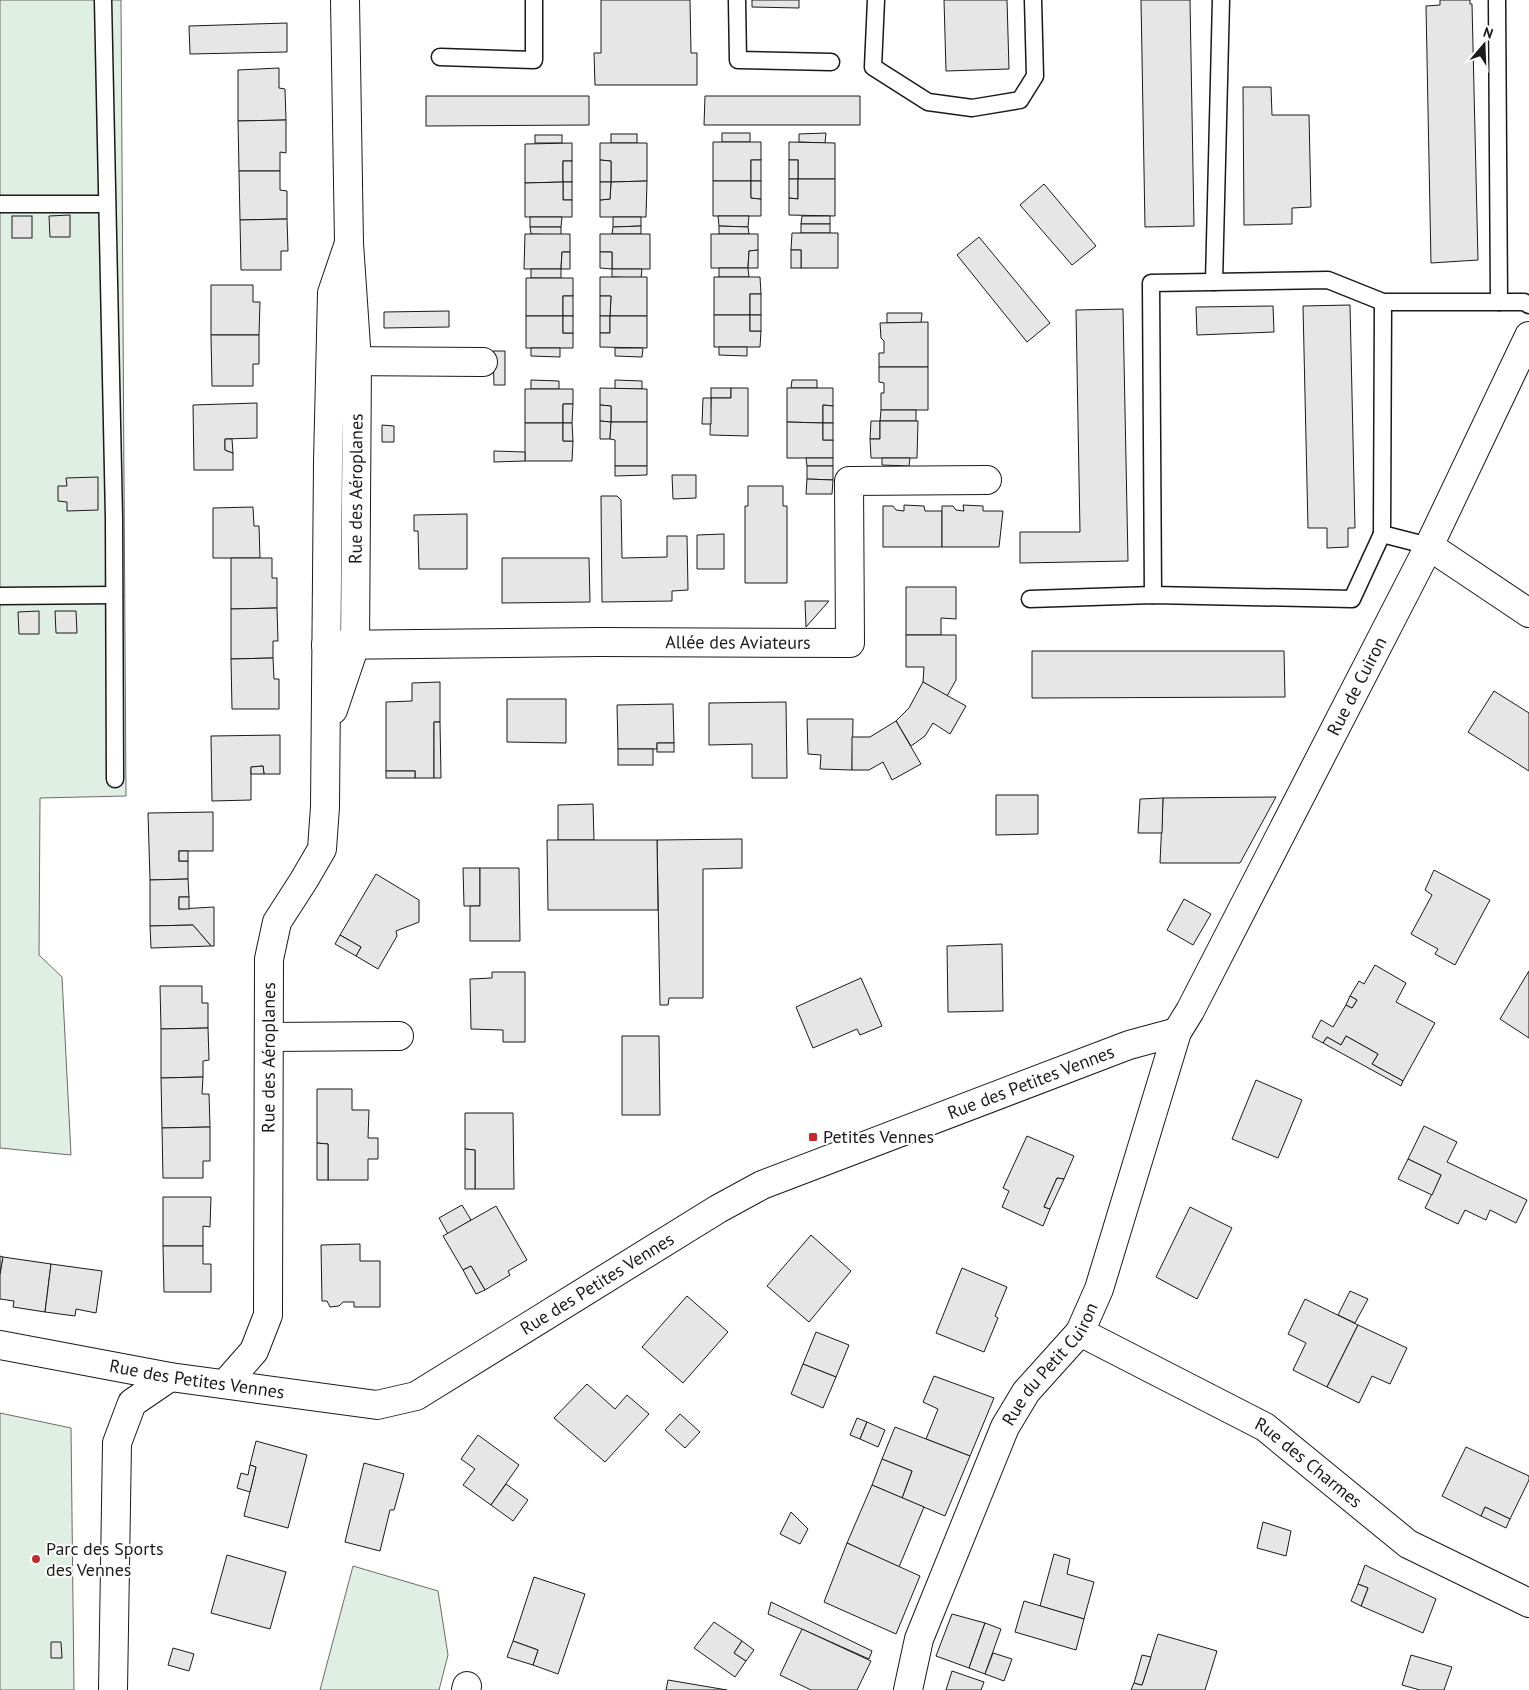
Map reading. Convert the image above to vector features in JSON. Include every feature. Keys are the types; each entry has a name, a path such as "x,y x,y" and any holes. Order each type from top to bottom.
{"street":[{"name":"Rue des Aéroplanes","path":"326,730 355,645 344,361 332,293 349,243 345,0"},
{"name":"Rue de Cuiron","path":"1177,1032 1190,1011 1429,546 1529,336"},
{"name":"Rue des Aéroplanes","path":"225,1384 254,1352 268,1315 269,959 277,922 322,849 325,808 326,645 344,361"},
{"path":"344,361 483,362"},
{"name":"Allée des Aviateurs","path":"326,645 598,642 850,643 849,481 987,480"},
{"path":"1429,546 1529,613"},
{"name":"Rue du Petit Cuiron","path":"908,1690 919,1639 1005,1427 1026,1392 1080,1332 1099,1289 1177,1032"},
{"name":"Rue des Petites Vennes","path":"0,1344 170,1377 377,1405 416,1396 718,1209 762,1185 1129,1045 1177,1032"},
{"path":"268,1038 400,1036"},
{"name":"Rue des Charmes","path":"1080,1332 1265,1427 1408,1544 1529,1604"},
{"path":"113,1690 117,1443 132,1403 170,1377"}],"lane":[{"path":"103,0 114,594 115,779"},
{"path":"440,57 534,60 534,0"},
{"path":"737,0 738,60 831,62"},
{"path":"876,0 873,67 928,102 972,108 1020,100 1035,76 1033,0"},
{"path":"1214,282 1221,0"},
{"path":"1497,0 1499,302"},
{"path":"0,204 107,204"},
{"path":"1153,595 1150,283 1328,280 1383,302 1524,302 1529,305"},
{"path":"1030,599 1153,595 1352,599 1382,534 1383,302"},
{"path":"1382,534 1429,546"},
{"path":"0,596 114,594"}],"green space":[{"path":"0,0 121,0 126,796 40,798 39,955 62,977 71,1155 0,1148"},
{"name":"Parc des Sports des Vennes","path":"0,1413 71,1428 74,1690 0,1690"},
{"path":"353,1566 438,1591 448,1655 439,1690 320,1690"}],"building":[{"path":"601,0 690,0 691,53 697,53 697,85 595,85 594,53 601,53"},
{"path":"752,0 799,0 799,8 752,7"},
{"path":"944,0 1007,0 1009,69 946,71"},
{"path":"1141,0 1190,0 1194,226 1145,227"},
{"path":"1440,0 1470,0 1470,4 1472,4 1478,260 1431,263 1426,6 1440,5"},
{"path":"287,23 287,52 190,54 189,26"},
{"path":"279,68 279,88 285,89 286,120 238,121 238,70"},
{"path":"1243,87 1271,87 1272,115 1309,115 1311,207 1292,208 1292,224 1244,225"},
{"path":"426,96 589,96 589,125 426,126"},
{"path":"705,96 860,96 860,125 704,125"},
{"path":"286,120 286,153 280,152 280,171 239,171 238,121"},
{"path":"722,133 750,133 750,142 722,142"},
{"path":"826,133 825,143 799,142 799,134"},
{"path":"611,134 637,134 637,143 611,143"},
{"path":"535,135 562,135 562,143 535,143"},
{"path":"713,142 761,142 761,160 751,160 751,181 713,181"},
{"path":"789,142 835,143 835,179 798,179 798,160 789,160"},
{"path":"572,143 572,161 563,161 563,182 525,183 525,144"},
{"path":"600,143 647,143 647,181 611,182 611,161 600,160"},
{"path":"600,160 611,161 611,182 600,182"},
{"path":"751,160 761,160 761,181 751,181"},
{"path":"789,160 798,160 798,179 789,179"},
{"path":"563,161 572,161 572,182 563,182"},
{"path":"239,171 280,171 280,190 287,191 287,219 240,220"},
{"path":"789,179 798,179 798,199 789,198"},
{"path":"798,179 835,179 835,216 789,215 789,198 798,199"},
{"path":"647,181 646,217 600,217 600,200 610,199 611,182"},
{"path":"713,181 751,181 751,198 761,199 761,216 713,216"},
{"path":"751,181 761,181 761,199 751,198"},
{"path":"563,182 572,182 572,200 563,200"},
{"path":"563,182 563,200 572,200 572,217 525,217 525,183"},
{"path":"600,182 611,182 610,199 600,200"},
{"path":"1044,184 1096,246 1072,265 1020,205"},
{"path":"70,215 70,237 50,237 49,216"},
{"path":"12,216 32,216 32,238 12,238"},
{"path":"718,216 749,216 748,227 719,226"},
{"path":"802,216 830,216 830,224 801,224"},
{"path":"530,217 562,217 561,227 530,227"},
{"path":"613,217 641,217 641,226 613,227"},
{"path":"287,219 288,251 281,251 281,270 241,270 240,220"},
{"path":"801,224 830,224 830,233 801,233"},
{"path":"641,226 641,234 612,234 613,227"},
{"path":"719,226 748,227 749,234 719,234"},
{"path":"530,227 561,227 561,235 531,234"},
{"path":"792,233 838,233 838,268 801,268 801,250 791,250"},
{"path":"525,234 570,234 570,252 562,252 561,269 524,269"},
{"path":"600,234 650,234 650,269 612,269 612,252 600,252"},
{"path":"711,234 758,234 758,250 749,251 748,268 711,268"},
{"path":"979,237 1050,323 1027,342 957,255"},
{"path":"758,250 758,268 748,268 749,251"},
{"path":"791,250 801,250 801,268 791,268"},
{"path":"562,252 570,252 570,269 561,269"},
{"path":"600,252 612,252 612,269 600,268"},
{"path":"719,268 748,268 749,277 719,277"},
{"path":"531,269 561,269 561,278 531,278"},
{"path":"612,269 642,269 641,278 612,277"},
{"path":"600,277 647,277 647,316 610,316 611,296 600,296"},
{"path":"714,277 760,277 761,294 750,294 750,315 714,315"},
{"path":"526,278 573,278 573,296 563,296 563,316 526,316"},
{"path":"211,285 253,285 253,302 260,302 259,335 211,335"},
{"path":"750,294 761,294 761,315 750,315"},
{"path":"563,296 573,296 573,316 563,316"},
{"path":"600,296 611,296 610,316 600,316"},
{"path":"1350,305 1355,528 1348,528 1348,547 1327,548 1327,528 1308,528 1303,306"},
{"path":"1273,306 1274,332 1197,335 1196,307"},
{"path":"1123,309 1128,561 1020,563 1020,532 1080,532 1076,310"},
{"path":"449,311 449,327 384,328 384,312"},
{"path":"887,313 922,313 921,323 887,323"},
{"path":"714,315 750,315 750,331 761,331 760,347 714,347"},
{"path":"750,315 761,315 761,331 750,331"},
{"path":"526,316 563,316 563,333 573,333 573,348 526,348"},
{"path":"563,316 573,316 573,333 563,333"},
{"path":"600,316 610,316 610,333 600,333"},
{"path":"610,316 647,316 647,348 600,347 600,333 610,333"},
{"path":"928,322 928,367 879,367 879,353 884,353 884,341 881,338 880,323"},
{"path":"211,335 259,335 259,364 253,364 253,386 212,386"},
{"path":"719,347 747,347 747,356 719,355"},
{"path":"531,348 560,348 560,357 531,356"},
{"path":"615,348 643,348 642,357 615,356"},
{"path":"493,351 505,351 505,385 494,385"},
{"path":"879,367 928,367 928,410 881,410 881,393 884,393 884,383 879,382"},
{"path":"531,380 559,381 559,389 531,389"},
{"path":"615,380 642,381 642,389 615,389"},
{"path":"792,380 817,380 817,388 791,388"},
{"path":"600,388 647,389 647,422 611,422 611,406 600,405"},
{"path":"711,388 731,388 731,398 711,398"},
{"path":"731,388 748,388 748,436 710,435 711,398 731,398"},
{"path":"787,388 833,388 833,406 823,405 823,423 787,422"},
{"path":"525,389 573,389 573,404 563,404 563,423 525,423"},
{"path":"703,398 711,398 711,424 702,424"},
{"path":"257,403 257,438 225,439 225,450 233,453 233,470 194,470 193,405"},
{"path":"563,404 573,404 572,423 563,423"},
{"path":"600,405 611,406 611,422 600,421"},
{"path":"823,405 833,406 833,423 823,423"},
{"path":"881,410 916,410 916,421 880,421"},
{"path":"600,421 611,422 610,439 600,439"},
{"path":"871,421 880,421 880,439 870,439"},
{"path":"880,421 918,421 917,458 871,458 870,439 880,439"},
{"path":"611,422 647,422 647,466 615,466 615,440 610,439"},
{"path":"787,422 823,423 823,440 833,440 833,458 787,458"},
{"path":"525,423 563,423 563,441 573,441 572,461 525,461"},
{"path":"563,423 572,423 573,441 563,441"},
{"path":"823,423 833,423 833,440 823,440"},
{"path":"382,425 394,426 394,442 382,442"},
{"path":"225,439 232,439 233,453 225,450"},
{"path":"494,451 525,452 525,461 494,462"},
{"path":"806,458 833,458 833,466 807,466"},
{"path":"882,458 910,458 909,466 882,465"},
{"path":"615,466 647,466 647,475 615,476"},
{"path":"807,466 833,466 833,480 807,479"},
{"path":"672,475 696,475 696,498 673,499"},
{"path":"98,477 98,510 67,511 67,502 58,501 58,486 67,486 66,478"},
{"path":"807,479 833,480 832,494 806,494"},
{"path":"748,486 783,486 783,506 787,506 787,583 745,583 745,506 748,506"},
{"path":"601,496 617,496 621,500 622,558 667,557 667,536 687,536 688,590 672,591 672,601 602,602"},
{"path":"904,505 924,506 925,511 942,511 942,547 883,547 883,506 893,506 896,510 904,511"},
{"path":"963,505 983,506 983,511 1003,511 999,547 942,547 942,506 953,506 956,510 964,511"},
{"path":"253,507 254,526 259,526 260,558 213,558 213,508"},
{"path":"467,514 467,569 419,569 418,531 414,531 414,515"},
{"path":"724,534 724,569 697,569 697,535"},
{"path":"231,558 272,558 272,578 277,578 277,608 231,609"},
{"path":"502,558 589,558 590,602 502,603"},
{"path":"906,587 956,587 956,619 941,618 941,635 906,635"},
{"path":"805,601 829,601 806,627"},
{"path":"277,608 278,641 273,641 273,658 231,659 231,609"},
{"path":"39,611 39,634 19,634 18,612"},
{"path":"55,611 76,611 77,633 56,633"},
{"path":"906,635 956,635 956,680 947,696 923,682 924,667 906,667"},
{"path":"1032,651 1284,651 1285,697 1032,698"},
{"path":"273,658 274,679 279,679 279,709 232,709 231,659"},
{"path":"440,682 440,722 434,722 434,778 415,778 415,771 386,771 386,702 412,701 412,683"},
{"path":"923,682 966,706 950,734 933,723 925,736 911,746 896,721 909,708"},
{"path":"1494,691 1529,713 1529,771 1468,732"},
{"path":"507,699 566,699 566,743 507,742"},
{"path":"786,702 787,778 752,778 752,744 709,745 709,703"},
{"path":"673,704 674,743 657,743 657,749 618,749 617,705"},
{"path":"807,719 853,719 852,770 820,769 821,755 808,754"},
{"path":"896,721 921,764 892,780 883,762 869,770 852,770 852,737 870,737"},
{"path":"434,722 440,722 441,778 434,778"},
{"path":"280,735 280,774 264,774 263,766 251,767 251,800 212,801 211,736"},
{"path":"657,743 674,743 674,752 657,752"},
{"path":"618,749 653,749 653,765 618,765"},
{"path":"263,766 264,774 251,774 251,767"},
{"path":"386,771 415,771 415,778 386,778"},
{"path":"996,795 1038,795 1038,834 996,835"},
{"path":"1276,797 1240,863 1160,863 1163,798"},
{"path":"1163,798 1162,833 1138,833 1140,799"},
{"path":"593,804 594,840 558,840 558,805"},
{"path":"213,812 213,851 179,851 179,861 188,861 188,879 150,880 148,813"},
{"path":"742,839 742,868 703,869 703,998 669,998 668,1005 660,1005 657,840"},
{"path":"547,840 657,840 658,910 548,910"},
{"path":"179,851 188,851 188,861 179,861"},
{"path":"463,868 480,868 480,906 464,906"},
{"path":"480,868 519,868 520,941 470,941 470,906 480,906"},
{"path":"1434,870 1490,900 1455,965 1435,954 1438,949 1411,934 1432,895 1425,890"},
{"path":"376,874 419,900 419,922 396,931 397,936 378,969 356,956 361,947 340,935"},
{"path":"188,879 189,897 179,897 179,909 214,907 214,946 211,946 193,925 150,926 150,880"},
{"path":"179,897 189,897 189,909 179,909"},
{"path":"1184,899 1211,914 1193,945 1167,930"},
{"path":"193,925 211,946 151,948 150,926"},
{"path":"340,935 361,947 356,956 335,944"},
{"path":"1002,944 1003,1011 948,1012 947,946"},
{"path":"1375,965 1406,983 1396,1002 1435,1023 1403,1081 1372,1064 1378,1054 1346,1036 1341,1045 1327,1037 1323,1043 1312,1037 1321,1020 1333,1027 1346,1005 1352,1008 1357,1000 1350,996 1359,981 1364,984"},
{"path":"1529,971 1529,1038 1500,1019"},
{"path":"492,972 525,972 525,1042 503,1042 503,1030 471,1029 470,979 492,978"},
{"path":"861,978 882,1026 860,1035 857,1029 813,1048 796,1007"},
{"path":"160,986 202,986 202,1003 208,1003 208,1028 161,1029"},
{"path":"1350,996 1357,1000 1352,1008 1346,1005"},
{"path":"208,1028 209,1060 203,1061 203,1077 161,1078 161,1029"},
{"path":"622,1036 659,1036 660,1115 622,1115"},
{"path":"1346,1036 1378,1054 1372,1064 1403,1081 1401,1086 1323,1043 1327,1037 1341,1045"},
{"path":"203,1077 202,1094 209,1094 210,1127 162,1128 161,1078"},
{"path":"1256,1080 1302,1100 1278,1158 1232,1139"},
{"path":"317,1089 352,1089 352,1110 369,1110 368,1138 378,1138 378,1159 368,1159 368,1180 328,1180 328,1144 317,1143"},
{"path":"465,1113 513,1113 514,1189 475,1189 475,1150 465,1149"},
{"path":"1424,1126 1457,1142 1447,1162 1527,1200 1516,1223 1490,1210 1486,1220 1465,1210 1458,1224 1425,1208 1441,1175 1408,1159"},
{"path":"210,1127 210,1161 203,1161 203,1178 163,1178 162,1128"},
{"path":"1027,1136 1074,1156 1064,1179 1057,1178 1044,1207 1050,1209 1043,1226 1002,1207 1009,1191 1003,1188"},
{"path":"317,1143 328,1144 328,1180 317,1180"},
{"path":"465,1149 475,1150 475,1189 465,1189"},
{"path":"1408,1159 1441,1175 1432,1195 1398,1179"},
{"path":"1057,1178 1064,1179 1050,1209 1044,1207"},
{"path":"163,1197 211,1197 210,1227 203,1226 203,1246 163,1246"},
{"path":"462,1205 471,1220 448,1234 439,1218"},
{"path":"496,1206 527,1260 508,1271 510,1275 485,1290 471,1266 463,1270 443,1236"},
{"path":"1190,1207 1232,1228 1197,1299 1156,1277"},
{"path":"811,1235 851,1271 809,1322 767,1286"},
{"path":"360,1244 360,1261 380,1261 380,1307 354,1307 354,1302 343,1302 339,1306 330,1307 327,1301 322,1301 321,1245"},
{"path":"163,1246 203,1246 203,1264 211,1264 211,1292 164,1292"},
{"path":"0,1256 3,1257 0,1275"},
{"path":"3,1257 51,1264 45,1312 13,1307 14,1301 0,1299 0,1275"},
{"path":"51,1264 102,1271 96,1313 76,1309 75,1316 45,1312"},
{"path":"471,1266 485,1290 476,1294 463,1270"},
{"path":"962,1268 1007,1287 995,1316 998,1318 984,1352 936,1333"},
{"path":"1350,1291 1368,1299 1355,1323 1338,1315"},
{"path":"687,1296 728,1332 683,1383 642,1347"},
{"path":"1305,1299 1358,1325 1327,1387 1293,1370 1306,1343 1288,1334"},
{"path":"1358,1325 1407,1348 1390,1384 1372,1376 1359,1403 1327,1387"},
{"path":"816,1332 849,1345 836,1377 803,1364"},
{"path":"803,1364 836,1377 823,1408 791,1394"},
{"path":"934,1376 994,1398 970,1456 926,1439 938,1409 923,1402"},
{"path":"587,1384 615,1409 627,1395 649,1414 605,1462 554,1418"},
{"path":"680,1414 700,1432 685,1448 665,1430"},
{"path":"857,1418 867,1422 860,1439 850,1435"},
{"path":"867,1422 885,1430 878,1447 860,1439"},
{"path":"895,1427 970,1456 945,1516 902,1498 912,1471 882,1459"},
{"path":"478,1435 519,1465 491,1505 463,1485 475,1469 461,1459"},
{"path":"256,1441 307,1455 288,1528 244,1516 256,1467 250,1465"},
{"path":"1466,1447 1529,1476 1529,1480 1510,1519 1485,1507 1481,1516 1442,1496"},
{"path":"882,1459 912,1471 902,1498 872,1485"},
{"path":"364,1463 404,1474 394,1510 390,1510 380,1551 345,1542"},
{"path":"250,1465 256,1467 250,1492 237,1488 241,1473 248,1475"},
{"path":"506,1484 528,1500 513,1521 491,1505"},
{"path":"872,1485 924,1507 899,1567 847,1543"},
{"path":"1485,1507 1510,1519 1506,1528 1481,1516"},
{"path":"791,1512 808,1529 800,1544 780,1534"},
{"path":"1263,1522 1291,1531 1286,1556 1257,1548"},
{"path":"847,1543 920,1576 896,1634 824,1602"},
{"path":"1054,1554 1070,1559 1067,1574 1094,1582 1084,1619 1040,1606"},
{"path":"227,1555 286,1572 270,1629 211,1613"},
{"path":"1365,1565 1436,1599 1423,1633 1361,1606 1368,1588 1358,1584"},
{"path":"534,1577 585,1594 558,1674 533,1665 538,1650 513,1641"},
{"path":"1358,1584 1368,1588 1361,1606 1351,1601"},
{"path":"1024,1601 1084,1619 1076,1650 1015,1632"},
{"path":"771,1602 872,1651 869,1659 768,1614"},
{"path":"952,1614 985,1623 969,1668 936,1656"},
{"path":"714,1622 742,1641 734,1653 746,1661 735,1677 694,1648"},
{"path":"985,1623 1001,1629 985,1674 969,1668"},
{"path":"802,1629 871,1661 857,1690 811,1690 780,1675"},
{"path":"1158,1634 1217,1651 1205,1690 1131,1690 1134,1683 1142,1685"},
{"path":"513,1641 538,1650 533,1665 507,1657"},
{"path":"742,1641 754,1650 746,1661 734,1653"},
{"path":"51,1642 61,1642 62,1658 51,1658"},
{"path":"173,1648 194,1654 189,1671 168,1665"},
{"path":"993,1653 1012,1659 1004,1681 985,1674"},
{"path":"1142,1655 1151,1657 1142,1685 1134,1683"},
{"path":"1411,1655 1452,1667 1444,1690 1420,1690 1402,1685"},
{"path":"952,1671 984,1682 981,1690 946,1690"},
{"path":"668,1680 727,1690 666,1690"}],"place":[{"name":"Petites Vennes","path":"813,1137"},
{"name":"Parc des Sports des Vennes","path":"36,1559"}]}
